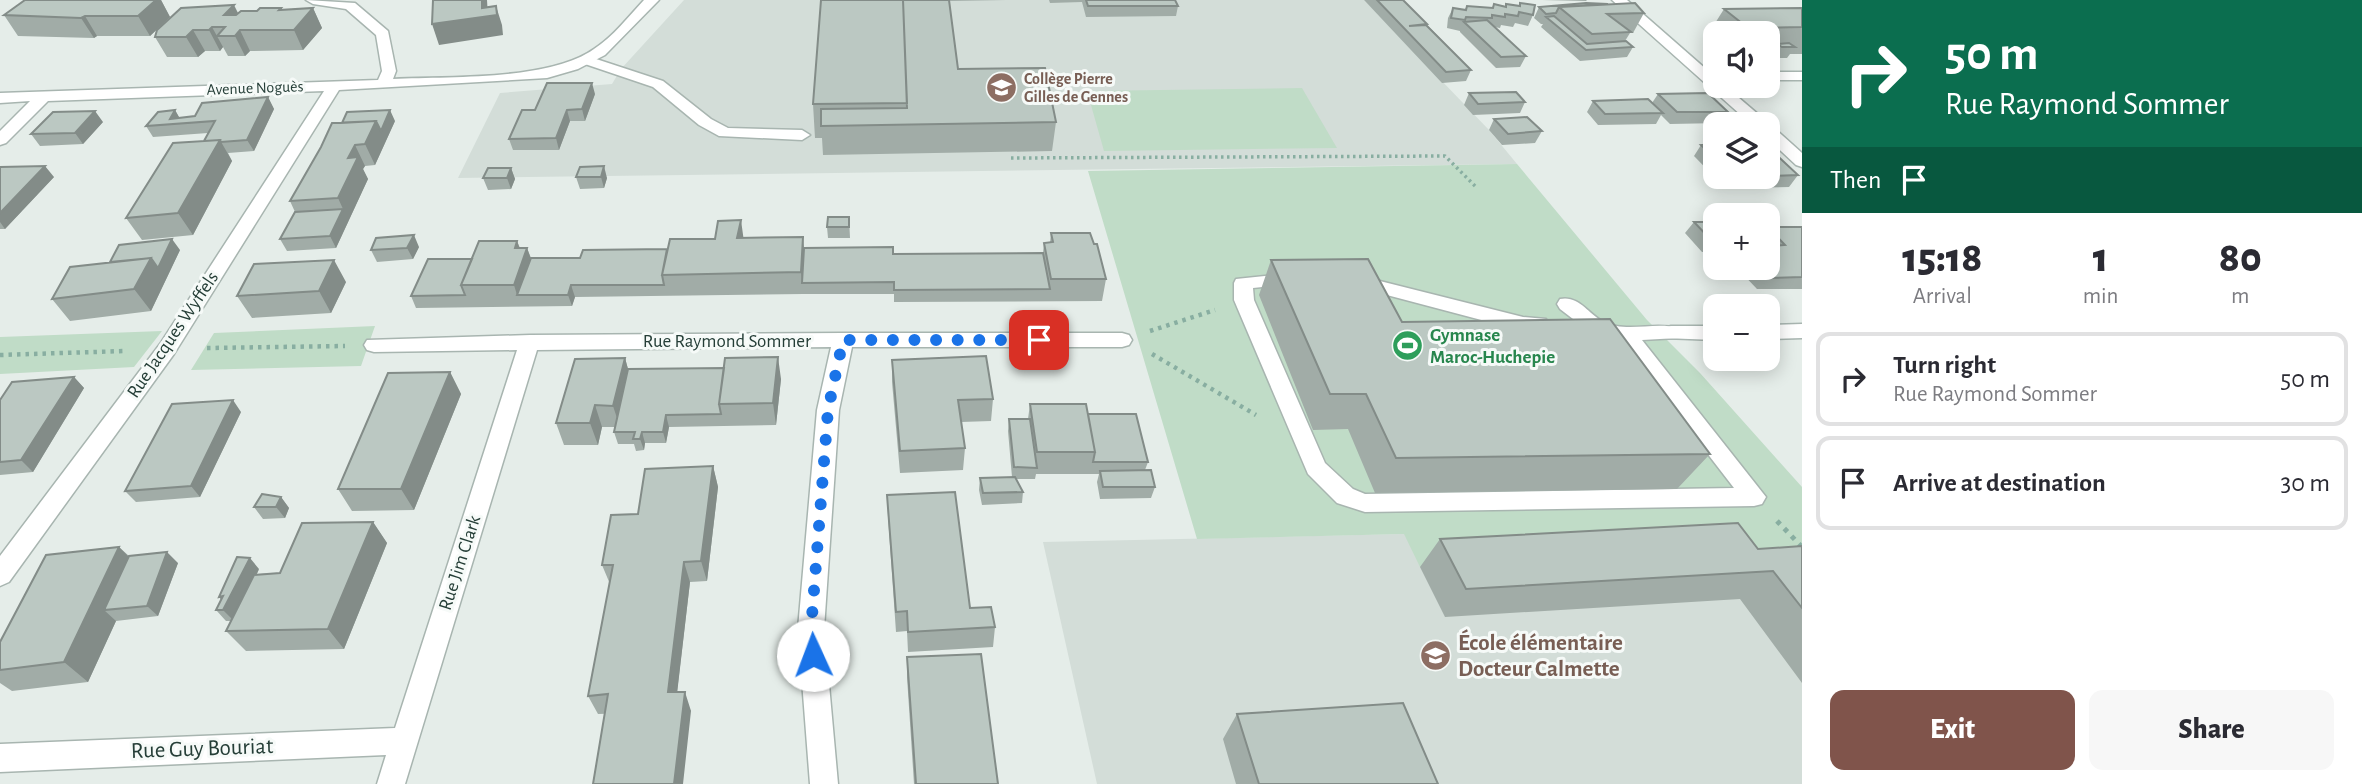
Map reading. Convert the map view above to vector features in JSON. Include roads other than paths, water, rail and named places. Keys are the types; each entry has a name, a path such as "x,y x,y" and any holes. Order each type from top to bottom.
{"street":[{"path":"313,0 349,6 383,34 389,71 384,84"},
{"name":"Avenue Noguès","path":"0,98 509,78 558,71 587,60 612,41 652,0"},
{"path":"1619,0 1703,72"},
{"path":"587,60 658,84 705,122 725,133 802,135"},
{"path":"1780,76 1802,76"},
{"name":"Rue Jacques Wyffels","path":"0,575 167,349 334,86"},
{"path":"0,139 44,96"},
{"path":"1732,98 1747,112"},
{"path":"1780,142 1802,162"},
{"path":"1313,279 1243,284 1244,300 1316,468 1345,496 1365,503 1754,497 1626,334"},
{"path":"1339,280 1352,280 1523,324 1597,327 1626,334 1703,332"},
{"path":"1567,304 1597,327"},
{"path":"1780,332 1802,331"},
{"path":"824,784 811,629 828,410 843,340"},
{"name":"Rue Raymond Sommer","path":"374,345 1122,340"},
{"name":"Rue Jim Clark","path":"391,784 530,342"},
{"name":"Rue Guy Bouriat","path":"0,758 404,741"}],"place":[{"name":"Collège Pierre Gilles de Gennes","path":"1001,88"},
{"name":"Gymnase Maroc-Huchepie","path":"1407,346"},
{"name":"École élémentaire Docteur Calmette","path":"1435,656"}]}
